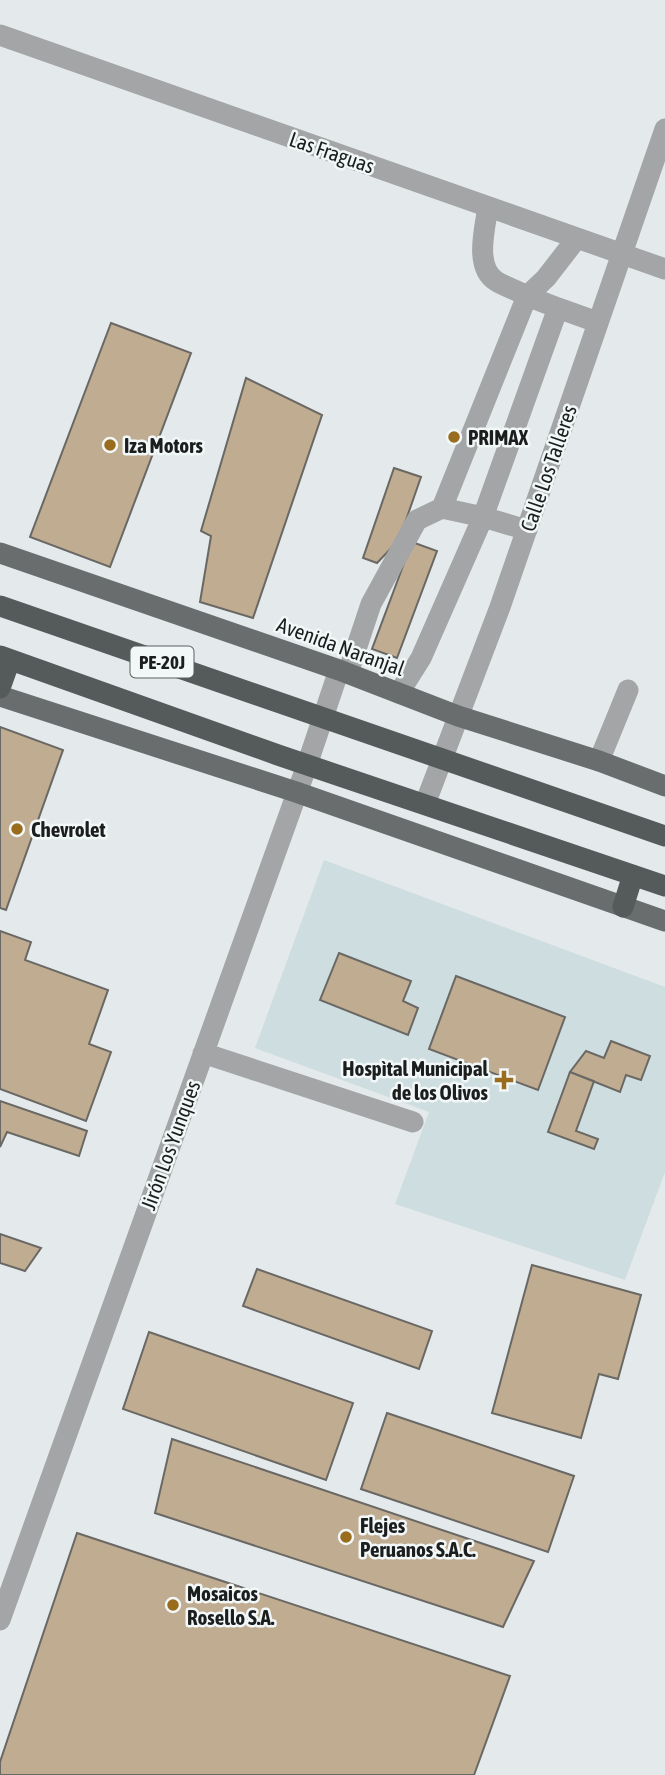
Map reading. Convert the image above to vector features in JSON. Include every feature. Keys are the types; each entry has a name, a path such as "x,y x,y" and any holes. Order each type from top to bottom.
{"highway":[{"name":"PE-20J","path":"0,606 665,836"},
{"name":"PE-20J","path":"5,658 307,765 665,886"},
{"path":"0,688 5,658"},
{"path":"623,906 633,876"}],"main road":[{"name":"Avenida Naranjal","path":"0,553 343,671 458,716 599,761 665,786"},
{"path":"0,696 296,792 665,921"}],"street":[{"name":"Las Fraguas","path":"0,35 665,269"},
{"name":"Calle Los Talleres","path":"425,804 527,530 665,129"},
{"path":"488,207 483,248 486,268 494,280 527,296 597,322"},
{"path":"527,530 442,508 527,296 546,278 577,238"},
{"path":"399,693 421,658 483,517 558,308"},
{"name":"Jirón Los Yunques","path":"0,1620 323,717 391,564 417,520 442,508"},
{"path":"599,761 628,690"},
{"path":"204,1053 413,1122"}],"shaded area":[{"name":"Hospìtal Municipal de los Olivos","path":"324,860 665,987 665,1172 625,1280 395,1204 429,1112 255,1048"}],"building":[{"name":"Iza Motors","path":"111,323 191,353 110,567 30,537"},
{"path":"246,378 322,415 253,618 200,602 211,536 201,531"},
{"path":"394,468 421,477 399,540 377,563 363,558"},
{"path":"412,542 437,551 397,658 372,649"},
{"name":"Chevrolet","path":"0,727 63,750 6,910 0,908"},
{"path":"0,931 31,942 25,960 108,990 89,1044 111,1052 86,1121 0,1089"},
{"path":"339,953 411,981 403,1001 418,1008 408,1035 320,1000"},
{"path":"456,976 565,1017 538,1090 429,1049"},
{"path":"611,1041 650,1056 641,1080 626,1075 620,1092 570,1072 586,1051 604,1058"},
{"path":"570,1072 594,1081 576,1131 598,1139 594,1149 548,1132"},
{"path":"0,1101 87,1131 79,1156 7,1132 0,1147"},
{"path":"0,1234 41,1248 25,1271 0,1263"},
{"path":"532,1265 641,1295 618,1379 599,1374 581,1438 492,1413"},
{"path":"257,1269 432,1331 419,1369 243,1306"},
{"path":"149,1332 353,1403 326,1480 123,1409"},
{"path":"387,1413 574,1476 548,1552 361,1489"},
{"name":"Flejes Peruanos S.A.C.","path":"172,1439 534,1561 503,1627 155,1513"},
{"name":"Mosaicos Rosello S.A.","path":"77,1533 510,1676 474,1775 0,1775 0,1762"}],"place":[{"name":"PRIMAX","path":"454,437"},
{"name":"Iza Motors","path":"110,445"},
{"name":"Chevrolet","path":"17,829"},
{"name":"Hospìtal Municipal de los Olivos","path":"504,1080"},
{"name":"Flejes Peruanos S.A.C.","path":"346,1537"},
{"name":"Mosaicos Rosello S.A.","path":"173,1605"}]}
